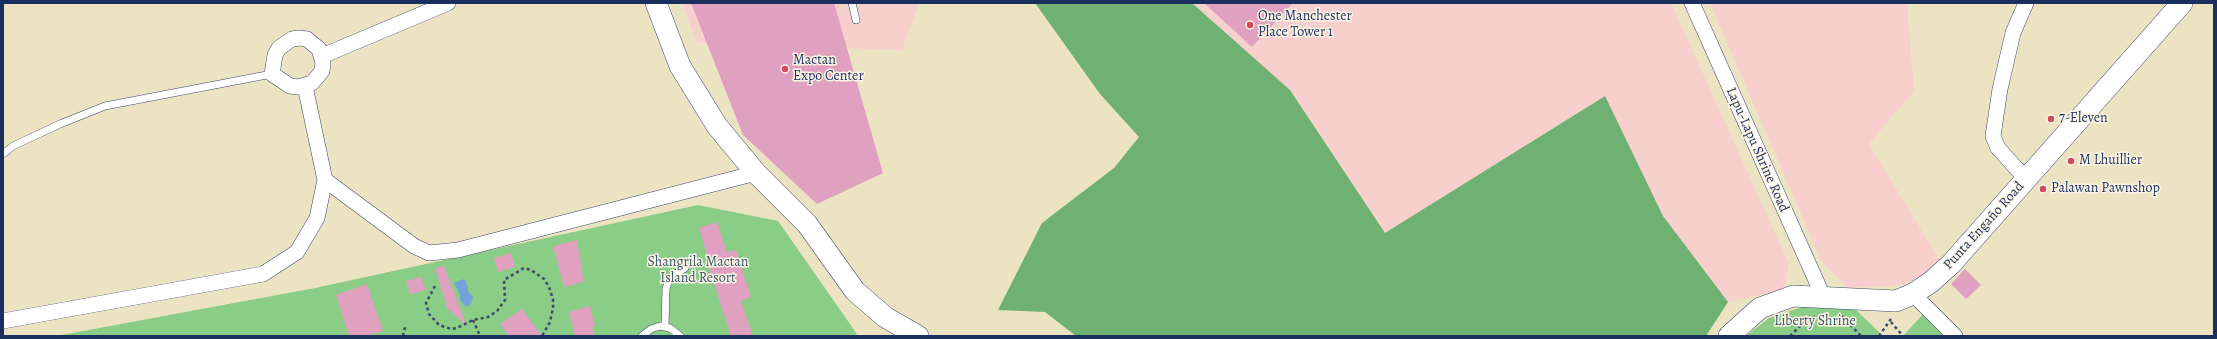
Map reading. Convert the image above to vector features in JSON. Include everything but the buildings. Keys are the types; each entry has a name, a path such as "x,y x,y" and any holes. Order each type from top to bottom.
{"street":[{"path":"322,56 448,3"},
{"path":"656,3 680,66 717,126 756,173 806,224 855,291 885,317 918,336"},
{"name":"Lapu-Lapu Shrine Road","path":"1692,3 1822,306"},
{"path":"2026,3 2013,33 2000,88 1993,136 1998,148 2026,179"},
{"name":"Punta Engaño Road","path":"1729,336 1760,308 1793,296 1822,306 1896,301 1913,294 1951,264 2182,3"},
{"path":"292,39 307,39 319,48 322,56 322,71 318,78 305,86 290,86 272,74 275,55 279,48 292,39"},
{"path":"3,321 263,274 297,252 317,218 325,180 305,86"},
{"path":"325,180 414,246 430,252 458,250 756,173"},
{"path":"1913,294 1955,336"}],"lane":[{"path":"852,3 856,20"},
{"path":"3,154 13,146 105,106 272,74"},
{"path":"665,326 666,286 672,276 686,268"},
{"path":"642,336 655,327 665,326 680,336"}],"path":[{"path":"435,286 426,303 429,314 440,325 451,328 473,320 488,317 502,307 505,300 504,280 524,268 537,273 544,279 549,287 554,308 550,322 542,336"},
{"path":"1790,336 1822,306"},
{"path":"1835,316 1842,316 1861,336"},
{"path":"473,320 480,336"},
{"path":"1891,322 1903,336"},
{"path":"403,336 405,327"}],"shaded area":[{"path":"682,3 919,3 902,50 697,43"},
{"path":"1192,3 1671,3 1789,264 1784,290 1728,302 1663,216 1604,96 1385,233 1290,90"},
{"path":"1710,3 1907,3 1914,91 1869,144 1942,264 1904,285 1848,288 1822,262"}],"green space":[{"path":"1035,3 1192,3 1290,90 1385,233 1605,96 1663,216 1728,302 1706,336 1076,336 1045,312 998,310 1042,223 1114,168 1139,137 1100,94"},
{"name":"Shangrila Mactan Island Resort","path":"698,205 778,221 857,334 851,336 56,336 315,288"},
{"name":"Liberty Shrine","path":"1802,307 1853,307 1883,336 1746,336 1769,318"},
{"path":"1925,312 1947,336 1903,336"}],"water":[{"path":"464,279 468,287 468,291 473,297 471,304 466,307 460,300 460,295 454,283"}],"place":[{"name":"One Manchester Place Tower 1","path":"1250,25"},
{"name":"Mactan Expo Center","path":"785,69"},
{"name":"7-Eleven","path":"2051,119"},
{"name":"M Lhuillier","path":"2071,161"},
{"name":"Palawan Pawnshop","path":"2043,189"}]}
